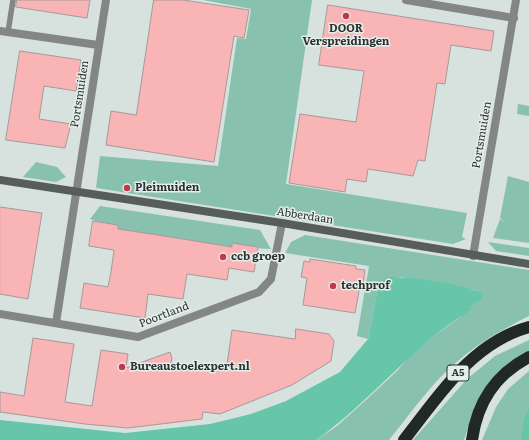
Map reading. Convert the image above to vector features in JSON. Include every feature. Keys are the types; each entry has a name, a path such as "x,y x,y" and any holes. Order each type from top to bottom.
{"highway":[{"name":"A5","path":"404,440 466,363 494,342 529,327"},
{"path":"472,440 474,423 491,387 503,374 529,357"}],"main road":[{"name":"Abberdaan","path":"0,180 282,223 473,256 529,264"}],"street":[{"name":"Portsmuiden","path":"76,192 106,0"},
{"path":"406,0 514,18"},
{"name":"Portsmuiden","path":"473,256 516,0"},
{"path":"4,31 98,45"},
{"path":"56,322 76,192"},
{"name":"Poortland","path":"0,314 56,322 138,337 259,292 271,279 282,223"}],"lane":[{"path":"4,31 13,0"}],"shaded area":[{"path":"203,0 312,0 286,184 467,213 462,237 466,239 453,244 96,188 100,156 218,166 237,38 246,39 251,9"},
{"path":"518,104 529,106 529,116 517,114"},
{"path":"36,162 57,167 66,177 56,182 23,177"},
{"path":"508,176 529,182 529,243 493,238 500,219 506,223 500,218"},
{"path":"100,206 260,230 271,249 232,247 118,229 90,219"},
{"path":"305,235 529,270 529,316 502,330 467,353 440,378 422,398 389,440 316,440 337,426 367,399 397,371 412,353 461,316 470,307 480,301 475,290 400,277 379,283 368,339 357,336 369,266 285,253 291,242"},
{"path":"488,242 529,248 529,256 496,251"},
{"path":"387,277 436,281 474,290 483,294 480,301 470,307 471,309 462,317 461,316 441,330 423,345 335,426 316,440 0,440 0,420 125,433 210,424 251,414 286,401 340,372 368,339 379,283"},
{"path":"529,340 529,354 471,419 464,440 413,440 467,379 495,356"},
{"path":"529,371 529,440 482,440 496,407 508,389"},
{"path":"529,409 529,440 521,440 524,419"}],"building":[{"path":"17,0 90,0 87,18 16,7"},
{"path":"154,0 183,0 249,10 244,38 234,36 214,162 106,145 111,111 136,115"},
{"path":"328,5 494,31 491,51 451,45 445,84 437,83 425,161 418,160 413,176 368,169 366,182 347,179 345,192 289,183 300,114 356,122 364,71 319,65"},
{"path":"20,51 81,60 76,91 44,86 39,119 71,124 65,148 6,140"},
{"path":"0,207 42,213 28,299 0,294"},
{"path":"93,221 118,225 118,229 232,247 232,243 258,247 254,272 229,268 227,280 187,274 183,299 148,294 145,318 80,308 84,283 108,287 111,272 114,250 89,246"},
{"name":"techprof","path":"310,259 356,266 356,269 365,270 363,286 360,286 355,313 303,305 307,278 301,277 304,261 310,262"},
{"path":"296,329 329,334 334,341 331,361 292,385 220,414 203,412 202,419 128,428 85,424 0,412 0,392 24,396 33,338 74,344 65,402 92,406 101,350 128,354 126,368 170,352 172,358 171,363 226,371 232,330 295,339"}],"place":[{"name":"DOOR Verspreidingen","path":"346,16"},
{"name":"Pleimuiden","path":"127,188"},
{"name":"ccb groep","path":"223,257"},
{"name":"techprof","path":"333,286"},
{"name":"Bureaustoelexpert.nl","path":"122,367"}]}
